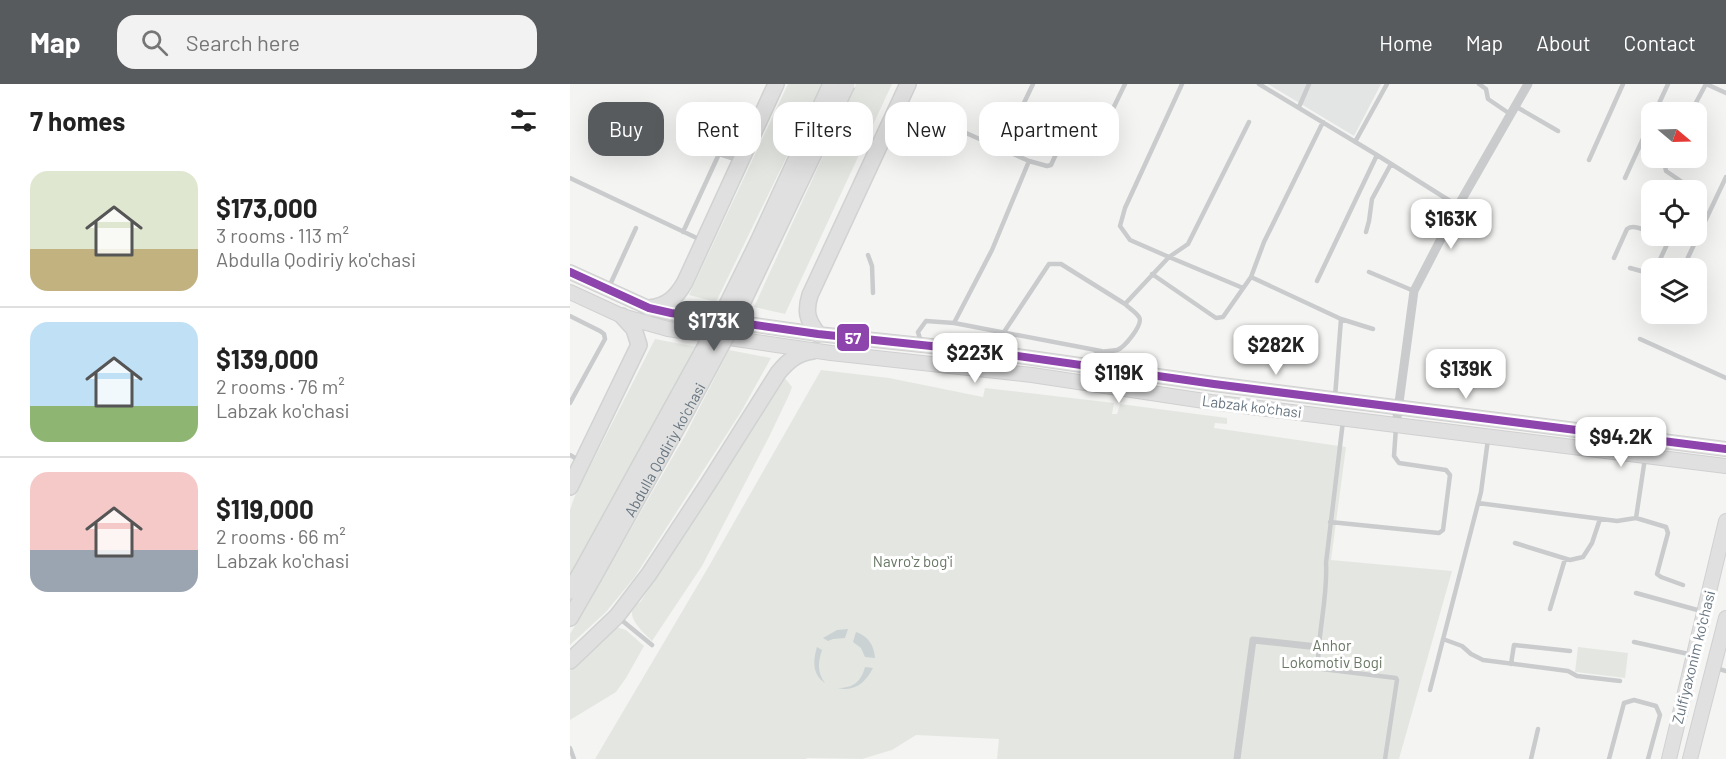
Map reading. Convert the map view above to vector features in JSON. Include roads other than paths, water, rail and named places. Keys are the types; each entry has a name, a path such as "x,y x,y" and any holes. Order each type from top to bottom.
{"main road":[{"path":"649,308 663,305 677,295 685,282 776,84"},
{"name":"Abdulla Qodiriy ko'chasi","path":"570,618 587,575 715,330 831,84"},
{"name":"Abdulla Qodiriy ko'chasi","path":"570,591 587,575 684,415 728,333 847,84"},
{"path":"899,102 908,84"},
{"path":"818,333 810,324 807,314 809,299 885,133"},
{"name":"Labzak ko'chasi","path":"570,272 649,308 818,333 1092,365 1214,384 1726,449"},
{"name":"Labzak ko'chasi","path":"570,292 622,316 668,329 813,351 1032,375 1211,402 1726,466"},
{"path":"570,487 576,458 639,345 634,329 622,316"},
{"path":"570,661 617,616 649,574 778,373 797,355 813,351"},
{"path":"1032,375 1035,359"},
{"path":"1211,402 1214,384"},
{"path":"1707,447 1726,436"},
{"name":"Zulfiyaxonim ko'chasi","path":"1669,759 1726,521"},
{"name":"Zulfiyaxonim ko'chasi","path":"1690,759 1720,669 1726,618"}],"street":[{"path":"1396,424 1414,291 1458,206 1528,84"},
{"path":"1237,759 1254,640 1318,647"}],"lane":[{"path":"1024,102 1032,84"},
{"path":"1018,156 1047,166 1051,165 1073,117 1080,112 1102,122 1107,121 1125,84"},
{"path":"1182,84 1125,208 1120,226 1130,240 1242,288"},
{"path":"1259,84 1458,206"},
{"path":"1299,107 1309,84"},
{"path":"1355,142 1387,84"},
{"path":"1479,84 1486,89 1488,99 1558,131"},
{"path":"1588,160 1623,84"},
{"path":"1660,102 1668,84"},
{"path":"1696,102 1706,84 1726,93"},
{"path":"1125,304 1169,257 1188,244 1249,122"},
{"path":"1152,274 1216,318 1223,317 1251,277 1264,242 1323,122"},
{"path":"1625,178 1641,143"},
{"path":"683,232 719,154 741,161"},
{"path":"1317,281 1377,155"},
{"path":"954,323 992,250 1029,161"},
{"path":"1366,232 1372,199 1391,164"},
{"path":"1665,168 1666,171 1680,180"},
{"path":"1688,258 1726,177"},
{"path":"570,178 704,241"},
{"path":"1614,258 1627,229 1630,226 1641,228"},
{"path":"608,290 636,228"},
{"path":"868,255 872,266 873,293"},
{"path":"922,345 918,332 926,321 954,323 1004,332 1101,351 1118,350 1139,326 1140,317 1125,304 1061,264 1049,264 1004,332 997,353"},
{"path":"1630,268 1641,271"},
{"path":"1369,272 1414,291"},
{"path":"1251,277 1341,319 1373,329"},
{"path":"570,316 604,333 605,339 570,403"},
{"path":"1335,399 1341,319"},
{"path":"1640,339 1726,378"},
{"path":"1092,365 1094,355 1101,351"},
{"path":"1344,418 1330,522 1318,665 1322,669 1396,678 1385,759"},
{"path":"1330,522 1439,533 1443,531 1450,475 1446,470 1400,463 1396,460 1396,424"},
{"path":"1430,690 1481,492 1489,436"},
{"path":"1636,518 1645,456"},
{"path":"1478,503 1617,521 1636,518 1666,527 1668,533 1657,574 1683,585"},
{"path":"1515,543 1565,559 1583,557 1592,543 1600,519"},
{"path":"1551,609 1565,559"},
{"path":"1636,593 1704,612"},
{"path":"617,616 652,645"},
{"path":"1443,639 1462,646 1483,660 1568,671 1577,676 1620,681"},
{"path":"1634,642 1694,656"},
{"path":"1511,664 1515,645 1570,651"},
{"path":"1610,759 1624,703 1635,700 1656,706 1660,715 1648,759"},
{"path":"1531,759 1538,729"},
{"path":"570,748 574,759"}],"park label":[{"name":"Navroʻz bogʻi","path":"913,561"},
{"name":"Anhor Lokomotiv Bogi","path":"1332,654"}]}
